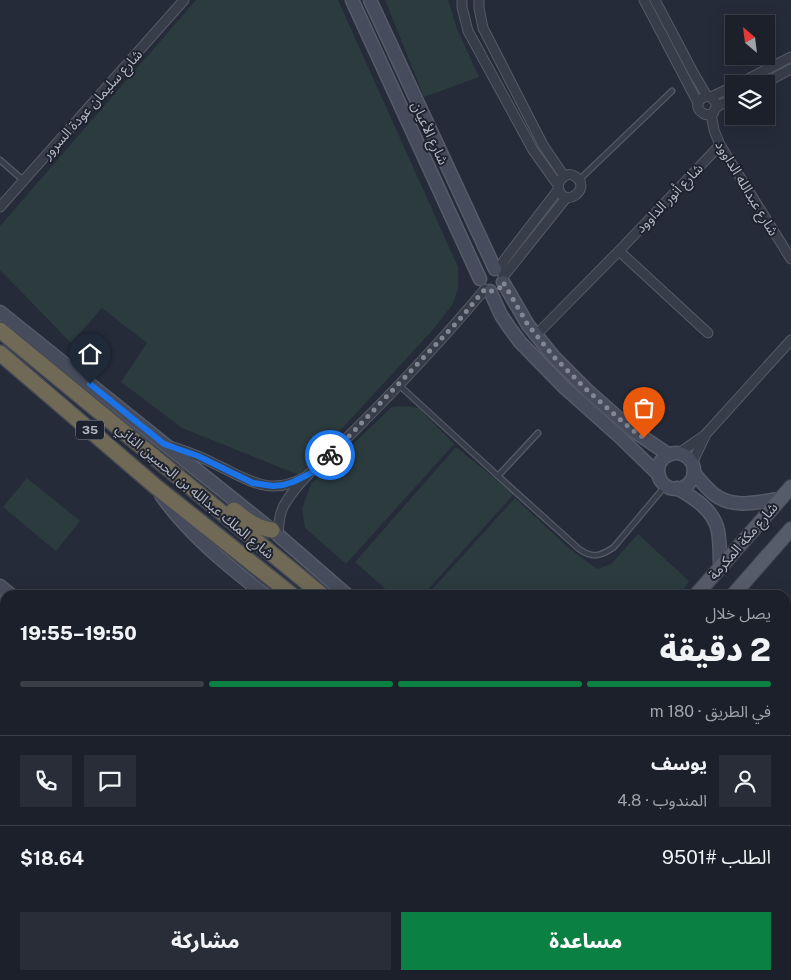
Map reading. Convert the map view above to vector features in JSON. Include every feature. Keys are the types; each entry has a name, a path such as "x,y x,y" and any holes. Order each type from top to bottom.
{"highway":[{"name":"شارع الملك عبدالله بن الحسين الثاني","path":"0,330 316,590"},
{"name":"شارع الملك عبدالله بن الحسين الثاني","path":"0,353 155,486 286,590"},
{"path":"162,463 175,467 186,474 253,525 275,533"}],"main road":[{"name":"شارع مكة المكرمة","path":"700,590 791,487"},
{"name":"شارع مكة المكرمة","path":"737,590 791,529"}],"street":[{"name":"شارع سليمان عودة السرور","path":"0,207 184,0"},
{"name":"شارع الأعيان","path":"352,0 485,286 505,321 520,342 565,388 620,437 667,483 694,498 708,510 718,530 720,567"},
{"name":"شارع الأعيان","path":"370,0 500,274 519,310 554,357 588,391 631,429 674,454"},
{"path":"462,0 468,31 533,150 558,187 561,195 566,198 572,198 577,195 581,185 575,176 569,174 560,179 558,187 505,259 498,289 485,286"},
{"path":"479,0 483,28 543,145 564,176"},
{"path":"644,0 698,103 700,111 707,114 725,104"},
{"path":"655,0 694,74 709,97 716,103 714,111"},
{"path":"756,75 791,57"},
{"path":"775,78 791,70"},
{"path":"698,103 704,97 709,97 725,90"},
{"name":"شارع عبدالله الداوود","path":"714,111 714,130 720,145 791,259"},
{"name":"شارع أنور الداوود","path":"536,335 720,145"},
{"path":"500,274 566,198"},
{"path":"619,251 708,333"},
{"path":"485,286 482,274 485,271 490,268 500,274"},
{"path":"275,533 284,504 294,492 460,319 485,286"},
{"name":"شارع الملك عبدالله بن الحسين الثاني","path":"0,312 275,533 341,590"},
{"path":"705,435 693,468 692,478 683,487 667,483 658,469 664,458 705,435 791,340"},
{"path":"164,444 198,456 253,483 262,485 288,484 311,473"},
{"path":"674,454 684,455 689,458 693,468 715,495 728,502 746,504 779,499"},
{"path":"155,486 171,509 190,530 230,568 259,590"}],"lane":[{"path":"579,180 672,91"},
{"path":"0,160 23,180"},
{"path":"398,384 586,554 596,555 605,553 614,547 667,483"},
{"path":"498,476 538,433"}],"shaded area":[{"path":"196,0 338,0 458,267 458,288 453,304 430,333 299,475 182,428 121,382 147,343 102,308 71,343 0,270 0,226"},
{"path":"385,0 448,0 457,29 479,77 424,97"},
{"path":"392,407 419,408 454,444 346,564 305,528 302,509 311,484"},
{"path":"456,447 514,494 428,590 386,590 355,562"},
{"path":"27,478 80,521 56,551 3,507"},
{"path":"515,498 570,549 597,569 611,564 638,534 689,581 683,590 432,590"}],"way so far":[{"path":"330,455 460,319 485,289 490,291 496,290 500,288 503,282 528,325 554,357 588,391 644,438"}],"route":[{"path":"90,384 164,444 198,456 253,483 273,486 293,482 311,473 330,455"}]}
